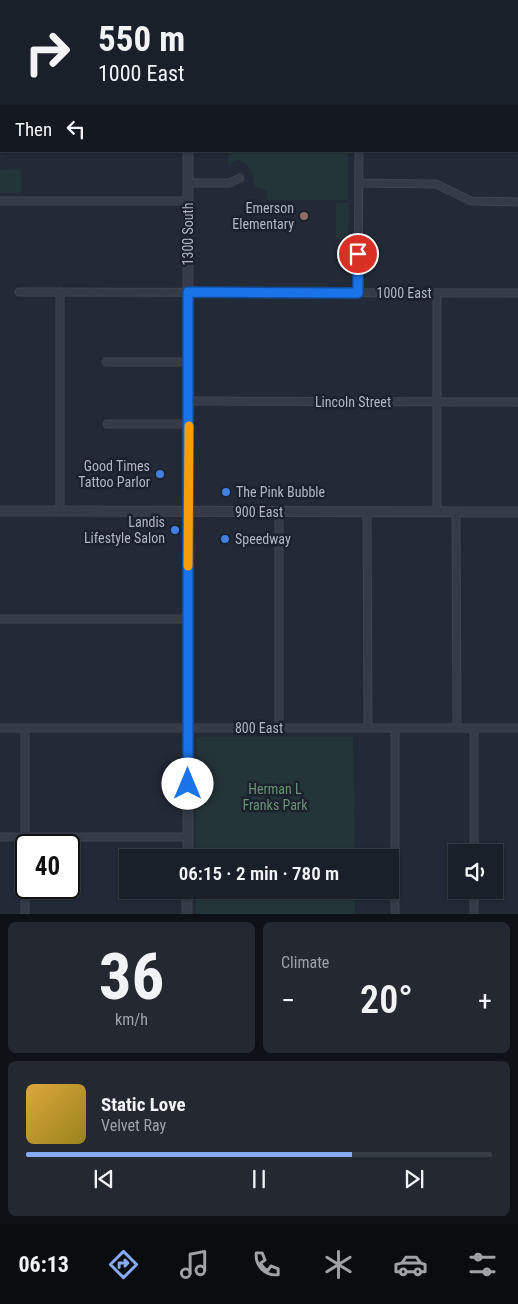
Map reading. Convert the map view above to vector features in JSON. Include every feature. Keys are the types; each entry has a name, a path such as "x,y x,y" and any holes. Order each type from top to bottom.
{"street":[{"name":"1300 South","path":"188,152 188,849"},
{"path":"358,293 359,152"},
{"path":"188,183 229,183 240,178"},
{"path":"359,183 436,184 471,201 518,202"},
{"path":"0,201 188,201"},
{"name":"1000 East","path":"20,292 518,294"},
{"path":"60,292 60,511"},
{"path":"437,293 437,512"},
{"path":"106,362 189,362"},
{"name":"Lincoln Street","path":"189,401 518,402"},
{"path":"107,424 189,424"},
{"name":"900 East","path":"0,511 518,512"},
{"path":"278,512 279,728"},
{"path":"367,512 368,728"},
{"path":"456,512 456,728"},
{"path":"0,619 188,619"},
{"name":"800 East","path":"0,728 518,728"},
{"path":"24,728 25,834"},
{"path":"395,728 395,914"},
{"path":"474,728 474,844"},
{"path":"0,837 15,837"},
{"path":"80,837 188,837"},
{"path":"26,899 26,914"},
{"path":"187,899 187,914"},
{"path":"474,899 474,914"}],"green space":[{"path":"229,152 348,152 348,200 268,200 267,190 254,187 253,174 247,165 239,160 228,165"},
{"path":"21,169 21,193 0,193 0,170"},
{"path":"336,203 349,203 348,239 336,239"},
{"name":"Herman L Franks Park","path":"198,737 353,737 355,849 196,849 196,739"},
{"path":"196,899 355,899 355,914 196,914"}],"slow traffic":[{"path":"188,566 189,426"}],"place":[{"name":"Emerson Elementary","path":"304,216"},
{"name":"Good Times Tattoo Parlor","path":"160,474"},
{"name":"The Pink Bubble","path":"226,492"},
{"name":"Landis Lifestyle Salon","path":"175,530"},
{"name":"Speedway","path":"225,539"}],"route":[{"path":"188,784 188,292 358,293 358,254"}]}
